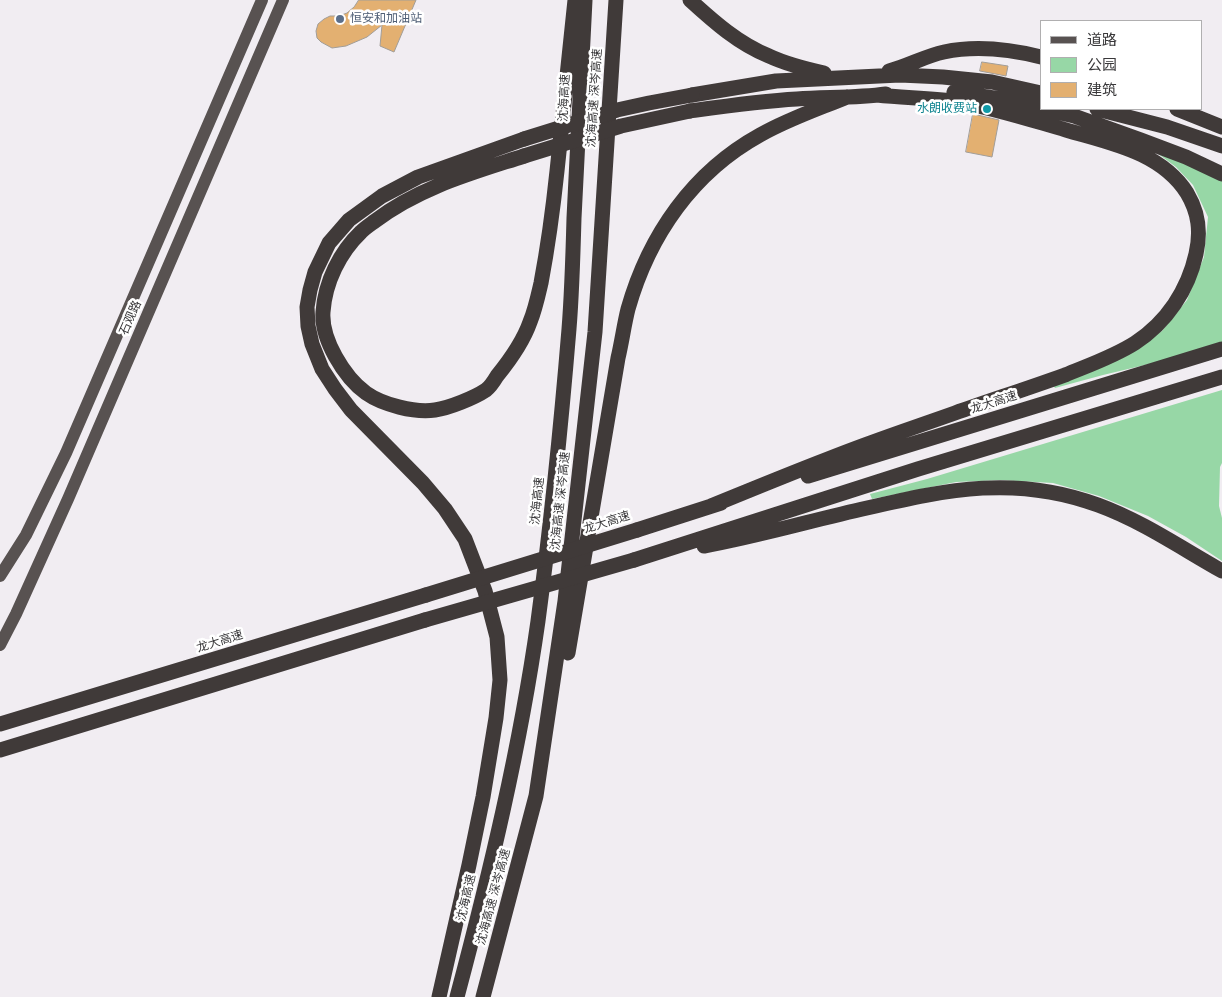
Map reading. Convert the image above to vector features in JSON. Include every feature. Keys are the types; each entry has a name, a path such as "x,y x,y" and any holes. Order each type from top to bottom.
{"highway":[{"path":"575,0 554,203 544,265 530,323 513,356 487,389 459,403 435,410 414,410 386,403 367,393 351,379 337,360 327,338 322,313 326,289 334,268 347,247 362,231 384,214 409,199 454,178 524,156 622,126 690,110 744,103 938,90 1007,100 1040,108"},
{"name":"沈海高速","path":"457,997 474,935 522,717 547,548 569,326 585,0"},
{"name":"沈海高速 深岑高速","path":"483,997 536,796 565,600 595,332 616,0"},
{"path":"690,0 714,22 753,49 805,68 843,78"},
{"path":"867,76 902,67 944,52 968,49 995,48 1040,57"},
{"path":"439,997 483,797 500,680 497,637 486,590 465,539 445,509 423,483 351,410 322,369 312,344 308,326 307,307 315,272 329,243 349,220 382,196 418,177 524,139 617,110 650,103 776,81 900,75 992,82 1040,93"},
{"path":"711,506 830,458 1051,380 1113,354 1137,341 1159,324 1178,299 1190,276 1199,242 1194,206 1182,185 1163,167 1151,159 1137,152 1106,142 987,108 948,101 877,95"},
{"path":"536,796 554,736 618,358 628,310 642,270 658,235 680,204 705,175 733,152 761,134 848,97"},
{"path":"1050,110 1074,116 1141,140 1186,157 1222,174"},
{"path":"1101,110 1168,127 1222,146"},
{"path":"1180,110 1222,127"},
{"path":"1168,127 1222,157"},
{"name":"龙大高速","path":"0,724 426,596 1222,348"},
{"path":"0,749 425,620 634,560 918,470 1222,377"},
{"path":"634,560 734,540 847,512 932,494 977,488 1012,488 1040,490 1067,495 1098,505 1148,527 1222,571"}],"main road":[{"name":"石观路","path":"0,576 26,536 66,453 262,0"},
{"name":"石观路","path":"0,645 68,499 284,0"}],"green space":[{"path":"1157,153 1187,163 1222,181 1222,342 1166,360 1055,388 1053,385 1124,356 1162,331 1187,300 1204,257 1208,217 1193,185 1176,167"},
{"path":"1222,390 1222,463 1220,467 1219,506 1222,518 1222,561 1186,537 1148,516 1099,496 1053,483 1001,480 956,482 872,499 870,494 927,479"}],"building":[{"path":"359,0 416,0 394,52 380,46 382,25 367,37 346,46 332,48 317,38 318,24 330,16 339,16 347,13"},
{"path":"982,62 1008,66 1006,76 980,71"},
{"path":"973,114 999,120 992,157 966,152"}],"place":[{"name":"恒安和加油站","path":"340,19"},
{"name":"水朗收费站","path":"987,109"}]}
